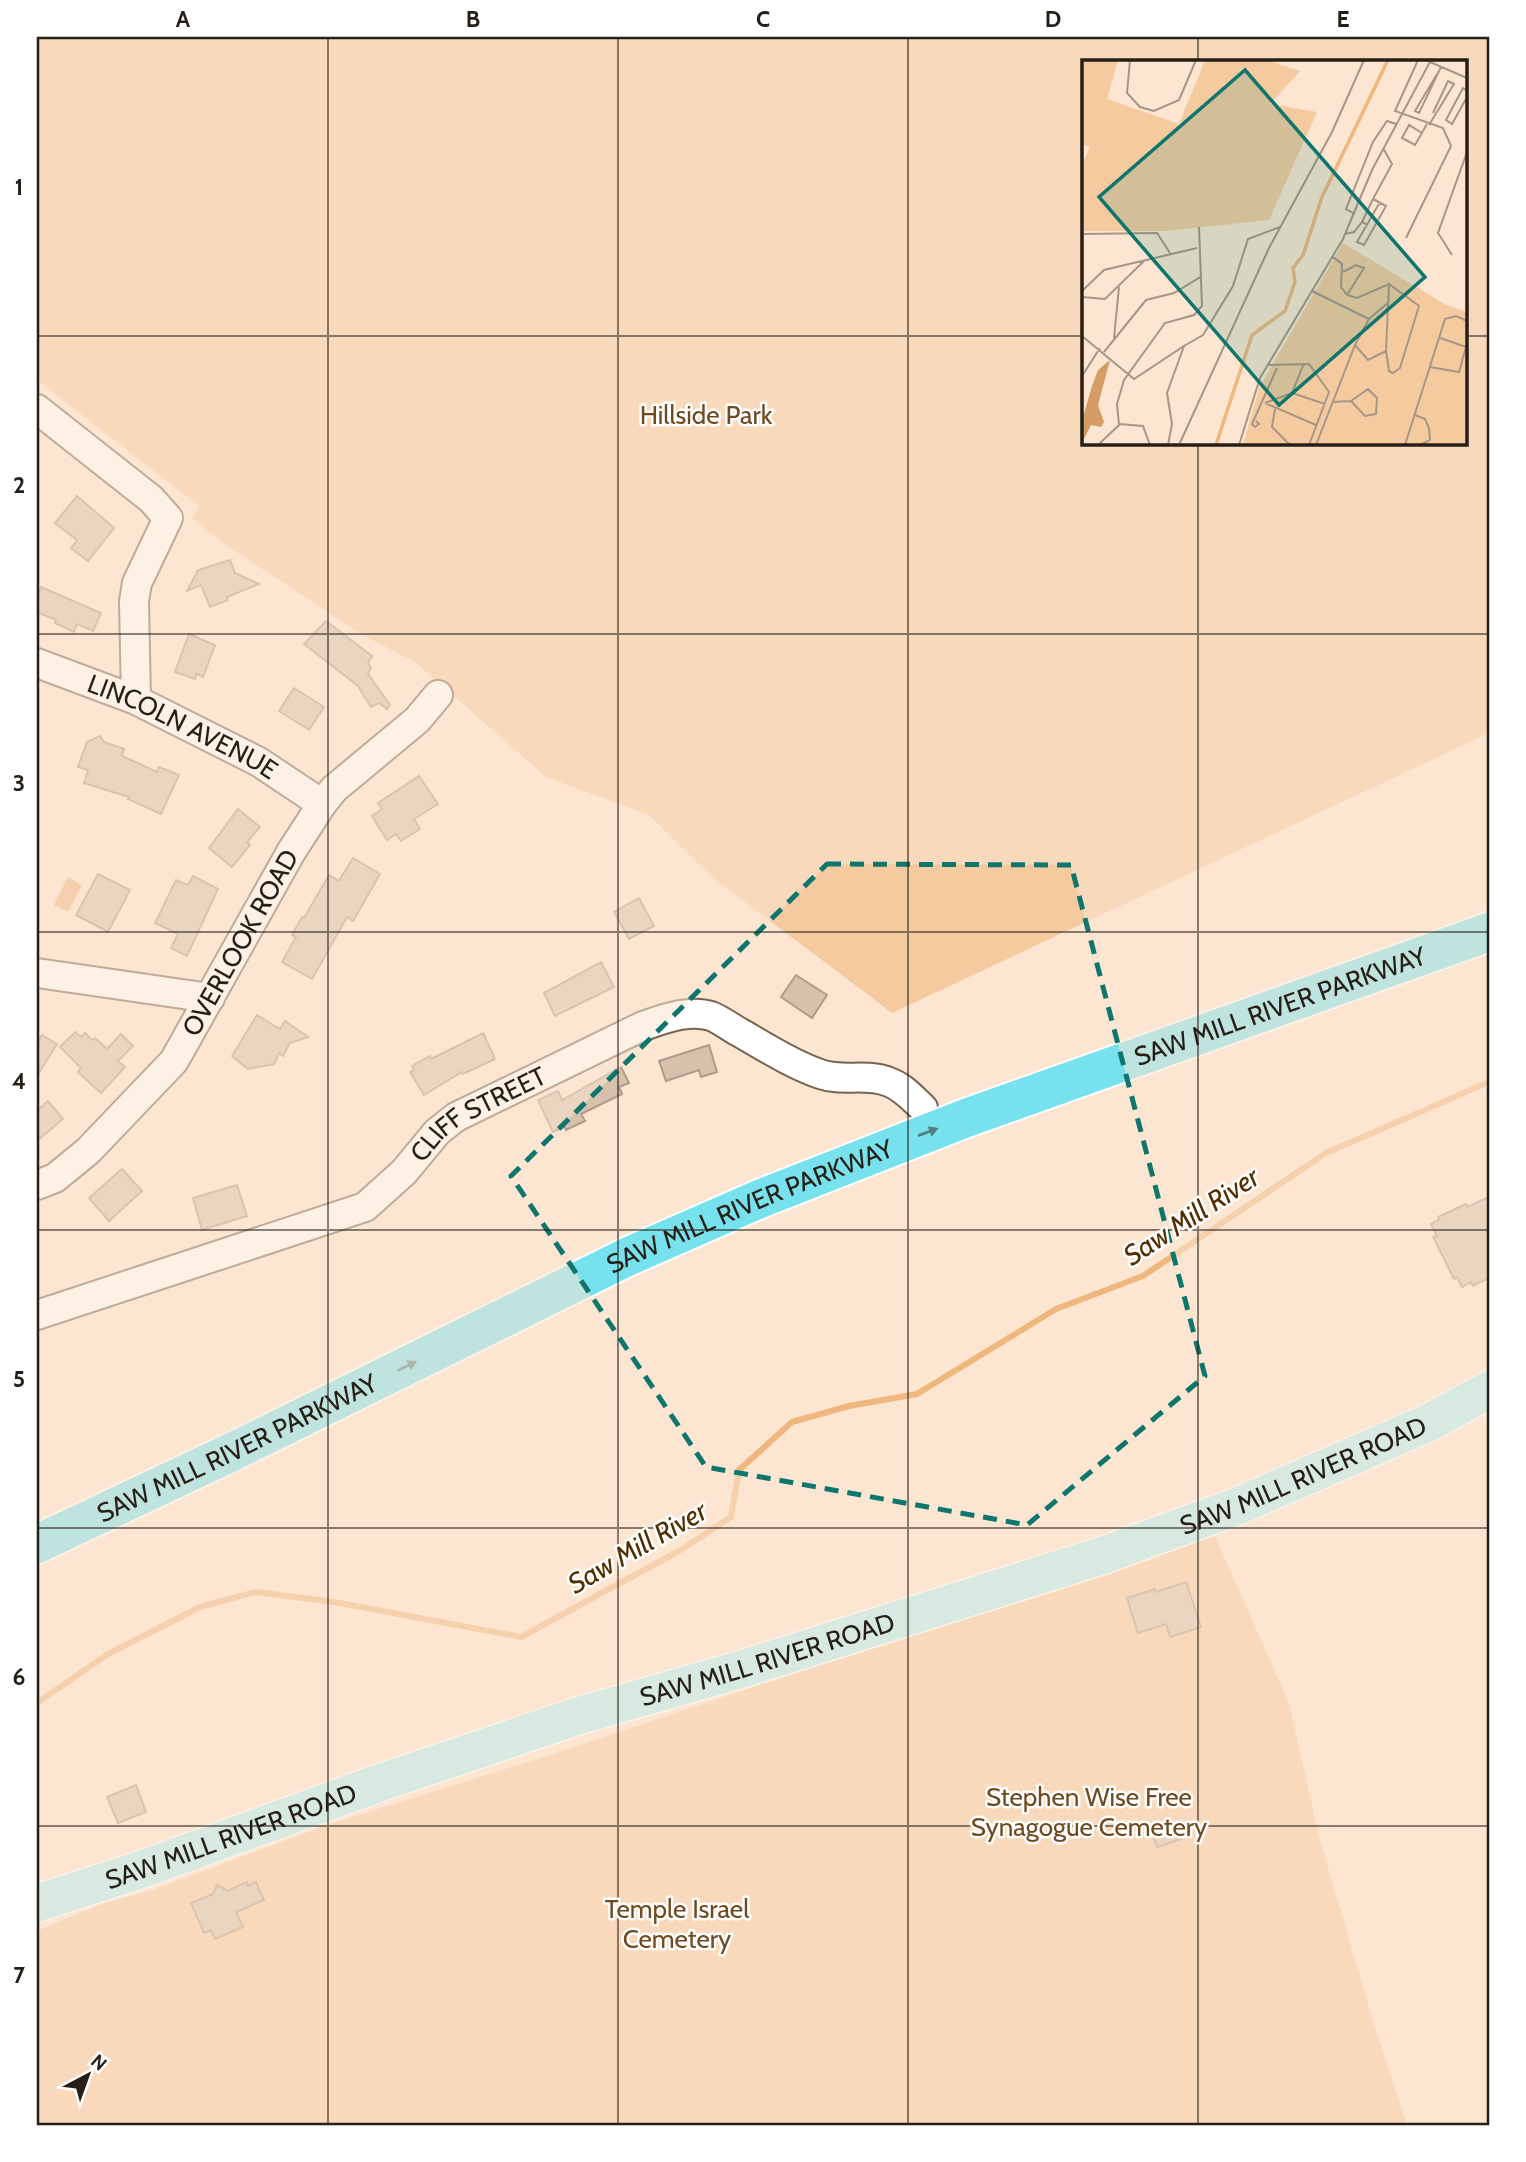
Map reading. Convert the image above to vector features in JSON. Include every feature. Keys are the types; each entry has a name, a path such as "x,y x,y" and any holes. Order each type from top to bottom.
{"highway":[{"name":"SAW MILL RIVER PARKWAY","path":"37,1517 615,1236 749,1176 923,1108 1316,970 1489,906"},
{"name":"SAW MILL RIVER PARKWAY","path":"37,1544 241,1448 626,1258 762,1198 955,1122 1489,932"}],"main road":[{"name":"SAW MILL RIVER ROAD","path":"37,1903 140,1870 382,1782 581,1714 742,1669 1104,1555 1238,1506 1428,1423 1489,1390"}],"street":[{"path":"37,409 151,499 168,518 137,583 134,601 136,700"},
{"name":"LINCOLN AVENUE","path":"37,663 136,700 259,762 322,804"},
{"name":"OVERLOOK ROAD","path":"37,1185 55,1178 88,1151 174,1061 291,852 322,804 334,789 416,720 438,695"},
{"path":"37,973 209,998"},
{"name":"CLIFF STREET","path":"37,1315 365,1207 404,1172 438,1132 456,1117 643,1026 669,1017 695,1014 712,1017 781,1056 822,1075 871,1078 889,1082 902,1089 923,1108"}],"highlighted area":[{"path":"827,864 1071,865 1205,1376 1027,1525 706,1467 511,1176"}],"green space":[{"name":"Hillside Park","path":"37,37 1489,37 1489,733 892,1013 713,878 649,815 546,777 415,662 361,634 223,543 192,518 199,506 37,380"},
{"path":"1214,1534 1289,1703 1320,1840 1407,2125 37,2125 37,1931 102,1904 150,1891 330,1824 525,1763"}],"shaded area":[{"path":"68,877 82,885 68,912 54,905"}],"building":[{"path":"77,496 114,528 88,561 71,548 77,540 55,523"},
{"path":"230,560 235,573 259,584 210,607 201,585 187,591 198,570"},
{"path":"41,587 101,613 93,631 77,624 74,632 37,612 37,598"},
{"path":"326,621 372,656 368,663 371,668 368,674 390,705 387,709 379,703 371,707 358,686 304,644"},
{"path":"189,634 215,645 203,677 197,674 195,679 175,672"},
{"path":"294,688 324,707 309,730 279,711"},
{"path":"100,736 104,742 124,749 122,756 157,772 159,767 179,775 161,814 128,799 129,797 84,783 88,770 78,767 87,742"},
{"path":"419,776 438,804 414,819 420,829 401,841 396,834 387,840 372,816 382,809 378,803"},
{"path":"238,809 260,827 247,842 250,845 232,867 209,848"},
{"path":"353,858 380,874 353,921 347,917 312,979 282,962 296,937 292,935 329,875 339,881"},
{"path":"98,874 130,890 108,932 76,915"},
{"path":"193,876 218,889 187,956 171,948 178,934 155,923 176,880 188,885"},
{"path":"639,898 654,926 629,939 614,912"},
{"path":"601,962 614,987 555,1016 544,993"},
{"path":"796,975 827,995 812,1018 781,997"},
{"path":"257,1015 280,1029 285,1021 308,1037 290,1043 283,1056 279,1053 274,1064 248,1069 232,1056"},
{"path":"75,1032 81,1037 85,1033 92,1040 95,1038 107,1049 121,1034 133,1046 118,1061 125,1067 101,1093 78,1072 81,1068 60,1047"},
{"path":"483,1033 495,1059 463,1074 462,1072 424,1095 410,1072 414,1070 412,1066"},
{"path":"42,1035 57,1044 37,1076 37,1044"},
{"path":"709,1045 717,1072 701,1077 699,1070 666,1081 659,1061"},
{"path":"621,1067 629,1083 619,1087 622,1094 581,1114 585,1121 566,1130 564,1126 553,1132 538,1100 558,1091 562,1100"},
{"path":"48,1101 63,1119 37,1141 37,1111"},
{"path":"122,1169 142,1191 109,1221 89,1198"},
{"path":"237,1185 247,1216 202,1230 193,1198"},
{"path":"1489,1197 1489,1278 1473,1286 1471,1282 1462,1287 1457,1277 1454,1279 1433,1237 1437,1236 1431,1224 1439,1220 1438,1217"},
{"path":"1186,1582 1201,1627 1170,1637 1166,1624 1138,1633 1127,1598"},
{"path":"136,1785 146,1812 118,1823 107,1797"},
{"path":"1176,1824 1181,1839 1157,1847 1152,1832"},
{"path":"247,1882 248,1886 256,1882 264,1900 236,1912 243,1927 215,1939 211,1930 204,1933 191,1903 213,1894 217,1885 228,1891"}],"waterway":[{"name":"Saw Mill River","path":"37,1703 108,1654 200,1607 256,1592 334,1602 521,1637 679,1551 731,1517 739,1470 792,1422 849,1406 917,1394 1056,1309 1143,1276 1326,1153 1489,1082"}],"park label":[{"name":"Stephen Wise Free Synagogue Cemetery","path":"1089,1812"},
{"name":"Temple Israel Cemetery","path":"677,1924"}]}
